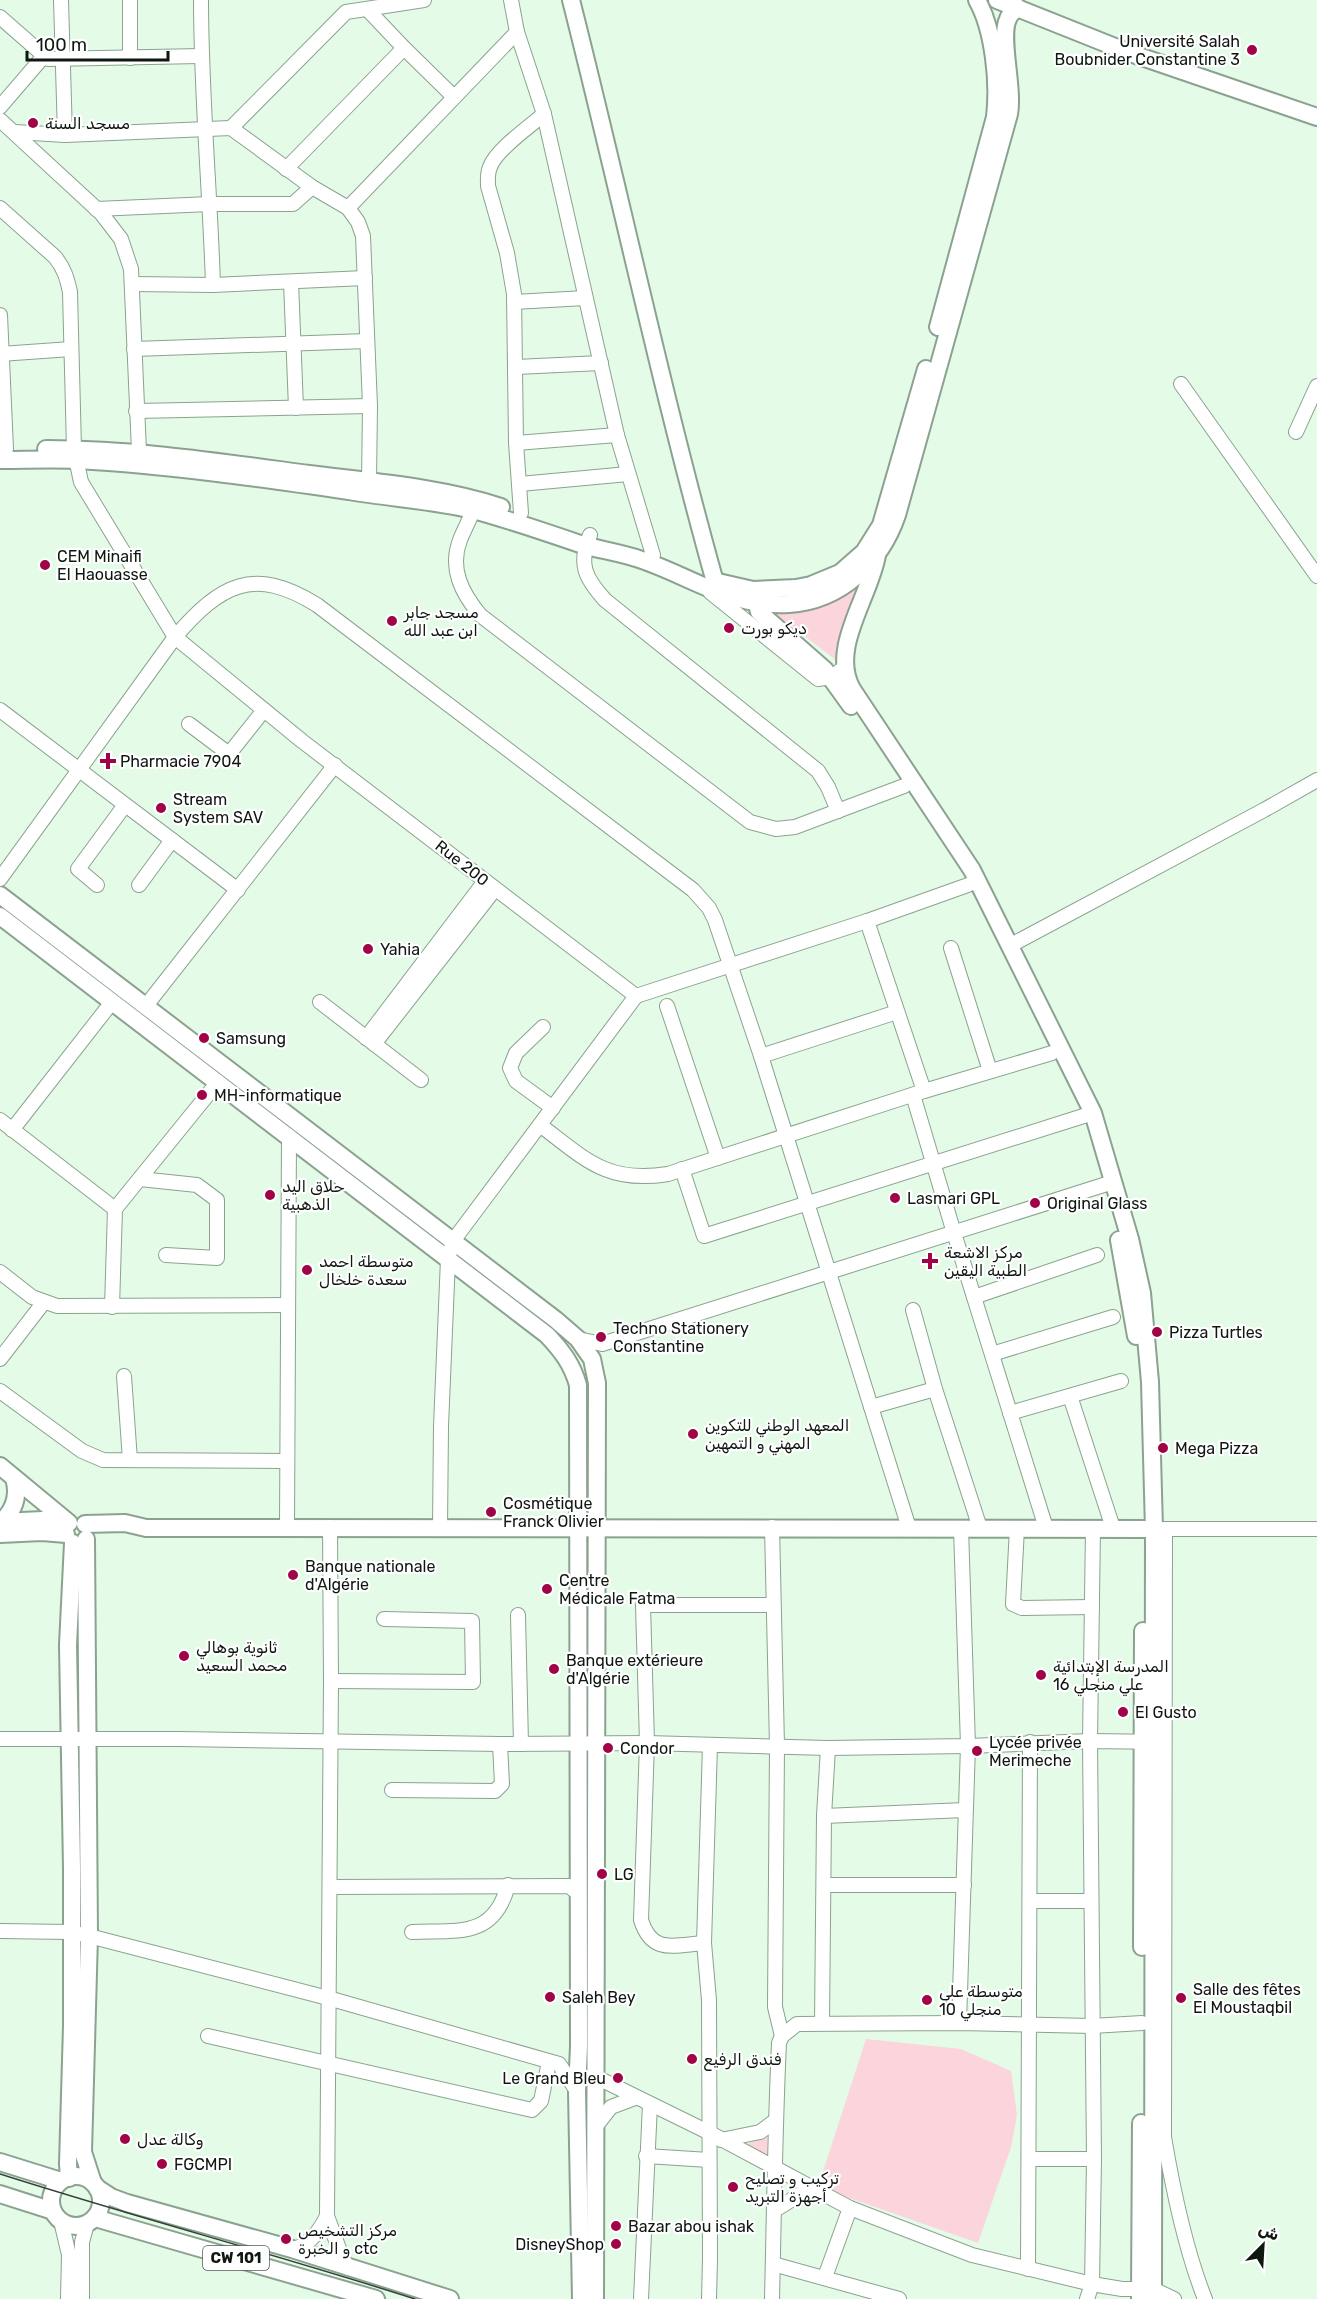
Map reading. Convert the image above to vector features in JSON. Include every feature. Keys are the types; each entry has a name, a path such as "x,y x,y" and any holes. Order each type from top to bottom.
{"main road":[{"path":"571,0 714,588"},
{"path":"755,597 826,580 840,573 859,557 881,525 995,117 998,99 995,71 985,14 977,0"},
{"path":"997,0 1130,53 1317,117"},
{"path":"75,455 139,451 369,482 521,513 714,588 755,597 800,603 825,595 858,576 877,555 889,536 897,515 1009,114 1011,90 1005,32 1008,18 1017,7"},
{"path":"2,452 75,455 475,505 517,522 652,555 714,588"},
{"path":"877,555 873,573 838,673 904,786 932,825 968,885 1052,1053 1089,1115"},
{"path":"755,597 759,612 765,618 809,654 838,673 852,689 972,870 1011,945 1089,1115 1109,1184 1130,1239 1142,1293 1150,1382 1154,1529 1152,2035 1147,2294"},
{"path":"0,895 556,1320 578,1339 592,1359 597,1383 594,2299"},
{"path":"0,916 547,1335 572,1367 578,1385 578,1743 575,1885 581,2299"},
{"path":"0,1466 77,1532 87,1739 89,1935 82,2152 101,2203 91,2221 74,2226 57,2216 0,2194"},
{"path":"0,1526 14,1505 17,1491 14,1478"},
{"path":"0,1526 42,1520 77,1532 125,1523 146,1528 1154,1529"},
{"path":"57,2216 52,2194 65,2179 68,2164 72,2026 72,1868 68,1645 77,1532"},
{"path":"1147,2294 1142,2023 1154,1742"},
{"path":"0,2162 65,2179 77,2176 95,2186"},
{"name":"CW 101","path":"95,2186 111,2198 292,2249 450,2299"},
{"name":"CW 101","path":"91,2221 376,2299"}],"street":[{"path":"61,0 65,135"},
{"path":"130,0 130,58"},
{"path":"201,0 201,56 207,128 213,285"},
{"path":"231,128 346,6 367,9 424,0"},
{"path":"511,0 517,32 544,114 617,435 652,555"},
{"path":"367,9 454,97"},
{"path":"0,17 48,59 201,56"},
{"path":"348,208 517,32"},
{"path":"286,169 404,48"},
{"path":"0,106 43,57"},
{"path":"521,513 516,443 514,302 507,253 488,186 488,176 490,166 496,156 544,114"},
{"path":"0,120 96,209 121,239 131,269 133,284 139,451"},
{"path":"15,132 65,135 231,128 312,187 348,208 358,222 363,236 370,406 369,482"},
{"path":"96,209 210,204 293,204 312,187"},
{"name":"Rue 200","path":"0,208 63,267 70,292 75,455 81,482 175,637 264,710 636,996"},
{"path":"133,284 213,285 365,278"},
{"path":"291,282 296,408"},
{"path":"514,302 585,298"},
{"path":"0,315 2,452"},
{"path":"134,349 367,341"},
{"path":"1,354 71,349"},
{"path":"516,367 601,363"},
{"path":"1181,384 1317,576"},
{"path":"1296,432 1317,386"},
{"path":"136,411 370,406"},
{"path":"516,443 617,435"},
{"path":"520,484 628,474"},
{"path":"475,505 460,541 456,566 459,582 466,598 480,615 750,822 776,829 795,827 904,786"},
{"path":"588,540 585,574 605,600 811,765 824,778 838,811"},
{"path":"0,879 175,637 198,610 214,597 251,584 270,583 300,595 693,890 709,908 761,1056 909,1528"},
{"path":"714,588 814,677 821,680 838,673"},
{"path":"0,710 238,890"},
{"path":"189,724 228,754 264,710"},
{"path":"145,1007 335,765"},
{"path":"1011,945 1317,780"},
{"path":"97,885 78,869 125,805"},
{"path":"140,885 172,840"},
{"path":"370,1041 490,885"},
{"path":"440,1528 441,1426 448,1259 453,1241 636,996 867,921 968,885"},
{"path":"867,921 897,1012 934,1164 954,1233 1046,1528"},
{"path":"951,948 990,1071"},
{"path":"12,1130 112,1002"},
{"path":"320,1002 421,1080"},
{"path":"668,1006 718,1158"},
{"path":"761,1056 897,1012"},
{"path":"543,1027 516,1053 510,1068 516,1080 553,1108"},
{"path":"540,1125 596,1166 616,1175 648,1177 718,1158 918,1093 1052,1053"},
{"path":"112,1307 115,1209 218,1082"},
{"path":"682,1169 704,1236 1089,1115"},
{"path":"0,1120 115,1209"},
{"path":"287,1527 289,1136"},
{"path":"140,1179 197,1185 217,1200 217,1258 166,1255"},
{"path":"578,1339 602,1344 1109,1184"},
{"path":"974,1297 1097,1256"},
{"path":"0,1272 32,1297 57,1306 287,1305"},
{"path":"0,1359 44,1302"},
{"path":"914,1310 935,1389 980,1528"},
{"path":"992,1354 1113,1317"},
{"path":"594,1367 602,1344"},
{"path":"124,1376 130,1460"},
{"path":"1010,1413 1121,1381"},
{"path":"871,1407 935,1389"},
{"path":"0,1391 93,1457 103,1460 286,1461"},
{"path":"1070,1396 1113,1528"},
{"path":"330,1527 331,1741 327,2216 342,2258 348,2268"},
{"path":"772,1527 777,1746 775,2007 782,2036"},
{"path":"959,2022 968,1746 961,1528"},
{"path":"1017,1528 1013,1604 1022,1608 1092,1607"},
{"path":"1087,2299 1092,2284 1094,2159 1090,1901 1093,1528"},
{"path":"1154,1529 1317,1529"},
{"path":"704,1943 665,1946 653,1942 645,1933 641,1920 647,1743 643,1605 773,1605"},
{"path":"518,1615 521,1744"},
{"path":"331,1681 473,1682 472,1621 384,1619"},
{"path":"0,1739 500,1744 647,1743 828,1748 968,1746 1030,1742 1154,1742 1164,2137 1176,2196 1205,2299"},
{"path":"1028,2269 1030,1742"},
{"path":"392,1790 495,1791 502,1784 500,1744"},
{"path":"709,2299 709,2160 715,2136 704,1943 710,1744"},
{"path":"822,2023 824,1816 828,1748"},
{"path":"824,1816 965,1810"},
{"path":"412,1932 472,1929 484,1924 501,1905 508,1885"},
{"path":"330,1887 575,1885"},
{"path":"825,1885 964,1885"},
{"path":"1030,1901 1090,1901"},
{"path":"0,1931 71,1932 89,1935 328,1998 554,2063 577,2091"},
{"path":"772,2299 775,2121 779,2043 782,2036 797,2024 959,2022 1092,2026 1142,2023"},
{"path":"208,2036 532,2110 541,2101 554,2063 579,2046"},
{"path":"596,2077 715,2136 850,2208 972,2255 1092,2284 1174,2299"},
{"path":"596,2126 611,2107 635,2098"},
{"path":"640,2299 650,2104"},
{"path":"715,2136 760,2132 775,2121"},
{"path":"646,2156 709,2160"},
{"path":"1029,2159 1094,2159"},
{"path":"775,2211 812,2187"},
{"path":"825,2277 850,2208"},
{"path":"57,2216 69,2255 68,2299"},
{"path":"292,2249 299,2248 311,2239 327,2216"},
{"path":"82,2299 82,2242 91,2221"},
{"path":"773,2264 899,2299"}],"shaded area":[{"path":"863,583 839,658 836,660 773,612 799,610 820,604"},
{"path":"866,2039 961,2049 1011,2071 1017,2115 1011,2147 978,2243 818,2187"},
{"path":"767,2136 768,2159 742,2146"}],"tram line":[{"path":"0,2174 415,2299"}],"place":[{"name":"Université Salah Boubnider Constantine 3","path":"1252,50"},
{"name":"مسجد السنة","path":"33,123"},
{"name":"CEM Minaifi El Haouasse","path":"45,565"},
{"name":"مسجد جابر ابن عبد الله","path":"392,621"},
{"name":"ديكو بورت","path":"729,628"},
{"name":"Pharmacie 7904","path":"108,761"},
{"name":"Stream System SAV","path":"161,808"},
{"name":"Yahia","path":"368,949"},
{"name":"Samsung","path":"204,1038"},
{"name":"MH-informatique","path":"202,1095"},
{"name":"حلاق اليد الذهبية","path":"270,1195"},
{"name":"Lasmari GPL","path":"895,1198"},
{"name":"Original Glass","path":"1035,1203"},
{"name":"مركز الاشعة الطبية اليقين","path":"930,1261"},
{"name":"متوسطة احمد سعدة خلخال","path":"307,1270"},
{"name":"Pizza Turtles","path":"1157,1332"},
{"name":"Techno Stationery Constantine","path":"601,1337"},
{"name":"المعهد الوطني للتكوين المهني و التمهين","path":"693,1434"},
{"name":"Mega Pizza","path":"1163,1448"},
{"name":"Cosmétique Franck Olivier","path":"491,1512"},
{"name":"Banque nationale d'Algérie","path":"293,1575"},
{"name":"Centre Médicale Fatma","path":"547,1589"},
{"name":"ثانوية بوهالي محمد السعيد","path":"184,1656"},
{"name":"Banque extérieure d'Algérie","path":"554,1669"},
{"name":"المدرسة الإبتدائية علي منجلي 16","path":"1041,1675"},
{"name":"El Gusto","path":"1123,1712"},
{"name":"Condor","path":"608,1748"},
{"name":"Lycée privée Merimeche","path":"977,1751"},
{"name":"LG","path":"602,1874"},
{"name":"Saleh Bey","path":"550,1997"},
{"name":"Salle des fêtes El Moustaqbil","path":"1181,1998"},
{"name":"متوسطة علي منجلي 10","path":"927,2000"},
{"name":"فندق الرفيع","path":"692,2059"},
{"name":"Le Grand Bleu","path":"618,2078"},
{"name":"وكالة عدل","path":"125,2139"},
{"name":"FGCMPI","path":"162,2164"},
{"name":"تركيب و تصليح أجهزة التبريد","path":"733,2187"},
{"name":"Bazar abou ishak","path":"616,2226"},
{"name":"مركز التشخيص و الخبرة ctc","path":"286,2239"},
{"name":"DisneyShop","path":"616,2244"}]}
